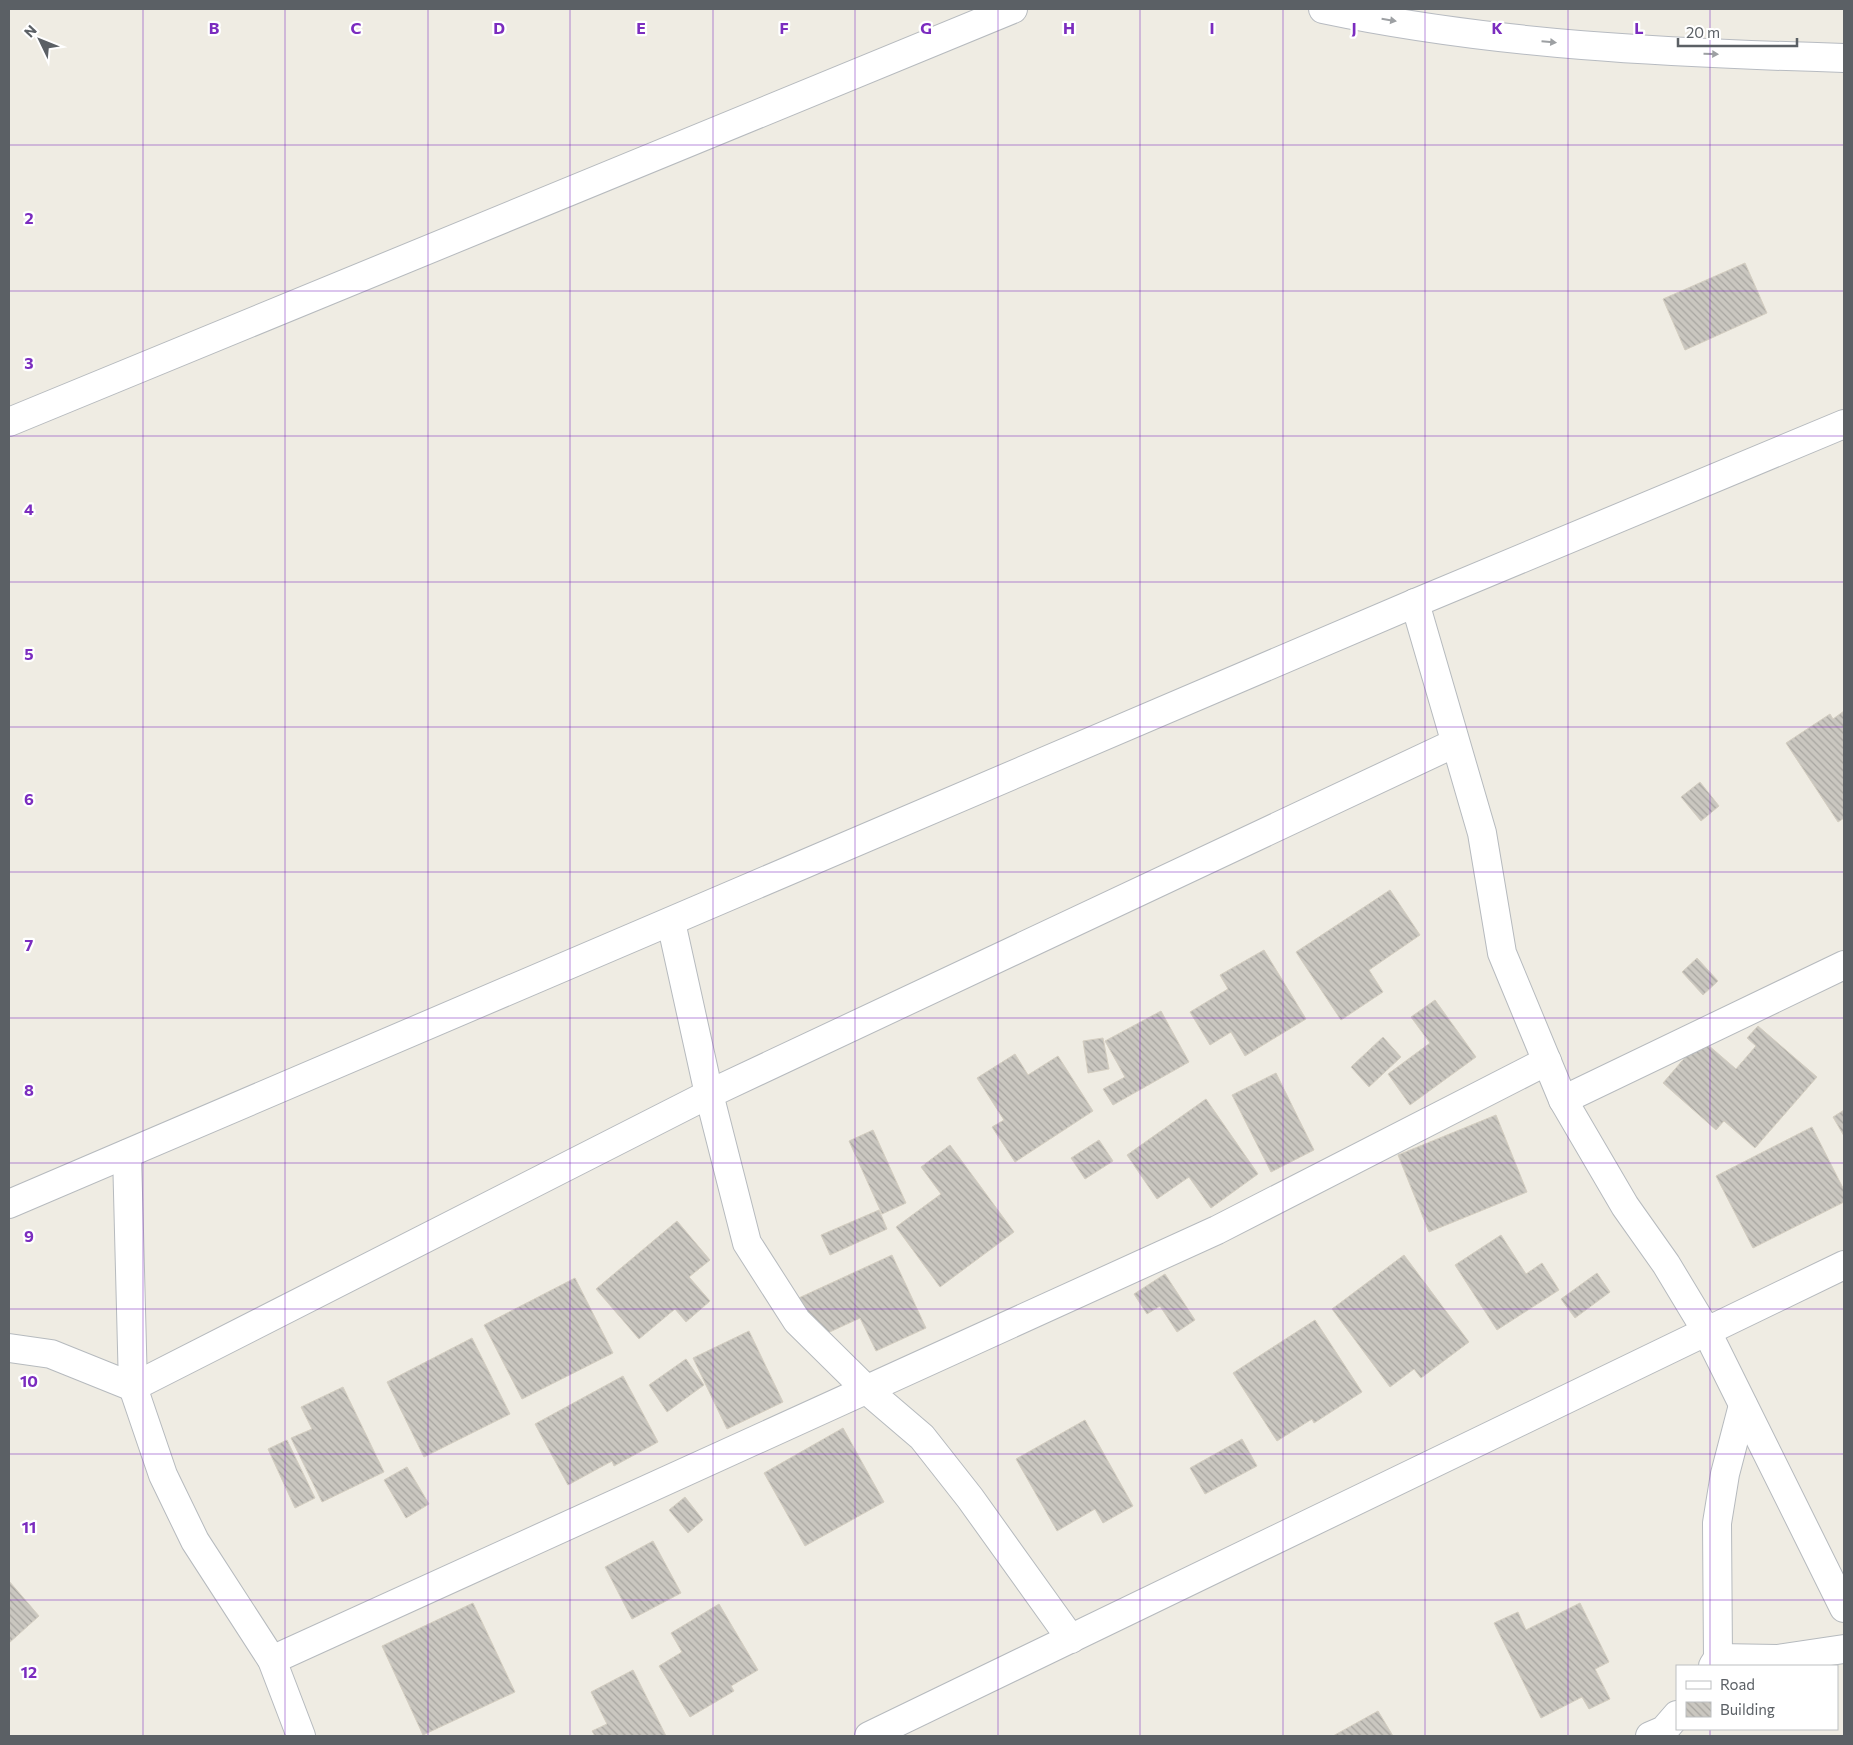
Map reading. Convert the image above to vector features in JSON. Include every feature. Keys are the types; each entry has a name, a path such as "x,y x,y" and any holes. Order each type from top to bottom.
{"street":[{"path":"9,422 1013,9"},
{"path":"1323,9 1488,36 1675,53 1844,58"},
{"path":"9,1204 1414,604 1844,424"},
{"path":"1414,604 1482,833 1502,953 1563,1100 1625,1206 1666,1264 1707,1332 1844,1608"},
{"path":"9,1348 51,1354 133,1387 709,1094 1455,743"},
{"path":"671,922 709,1094 746,1243 797,1321 867,1390 922,1437 970,1498 1071,1639"},
{"path":"1563,1100 1844,965"},
{"path":"272,1660 1217,1230 1547,1061"},
{"path":"127,1154 133,1387 163,1475 194,1542 272,1660 301,1736"},
{"path":"869,1736 1844,1265"},
{"path":"1743,1404 1725,1474 1717,1523 1715,1662 1777,1659 1844,1649"},
{"path":"1650,1736 1664,1730 1676,1716"}],"building":[{"path":"1745,263 1767,313 1685,350 1663,299"},
{"path":"1844,711 1844,818 1838,822 1786,743 1830,714 1833,719"},
{"path":"1700,782 1719,806 1701,821 1681,797"},
{"path":"1390,890 1420,935 1369,970 1383,992 1341,1020 1296,952"},
{"path":"1264,950 1306,1019 1245,1056 1231,1032 1210,1045 1190,1012 1228,989 1220,975"},
{"path":"1697,958 1718,981 1703,995 1682,972"},
{"path":"1435,1000 1476,1057 1410,1105 1388,1074 1430,1043 1411,1017"},
{"path":"1161,1011 1189,1062 1113,1105 1103,1089 1125,1077 1105,1041"},
{"path":"1758,1026 1817,1077 1755,1148 1724,1121 1716,1130 1663,1083 1701,1039 1736,1069 1756,1046 1747,1038"},
{"path":"1383,1037 1401,1057 1369,1087 1351,1067"},
{"path":"1103,1038 1109,1069 1088,1073 1083,1041"},
{"path":"1015,1054 1028,1075 1058,1056 1093,1111 1015,1162 992,1127 1004,1120 977,1078"},
{"path":"1276,1073 1314,1150 1271,1172 1232,1095"},
{"path":"1206,1099 1258,1174 1211,1208 1189,1177 1157,1199 1127,1155"},
{"path":"1844,1110 1844,1136 1833,1117"},
{"path":"1496,1115 1527,1192 1429,1232 1398,1155"},
{"path":"1812,1127 1844,1190 1844,1202 1753,1248 1716,1176"},
{"path":"873,1130 906,1203 882,1214 849,1141"},
{"path":"1099,1140 1113,1161 1085,1179 1071,1158"},
{"path":"950,1145 1014,1232 940,1287 896,1227 941,1194 921,1167"},
{"path":"879,1210 887,1229 830,1255 821,1235"},
{"path":"677,1221 710,1260 689,1277 710,1301 686,1322 675,1309 639,1339 596,1289"},
{"path":"1501,1235 1526,1274 1542,1263 1559,1290 1497,1330 1455,1265"},
{"path":"892,1255 926,1328 876,1351 860,1318 808,1342 790,1302"},
{"path":"1404,1255 1469,1342 1421,1378 1414,1369 1390,1387 1332,1309"},
{"path":"1597,1273 1610,1292 1575,1318 1561,1299"},
{"path":"1165,1274 1195,1320 1177,1332 1160,1306 1147,1314 1134,1294"},
{"path":"575,1278 613,1353 522,1399 484,1325"},
{"path":"1315,1320 1362,1392 1314,1423 1312,1419 1277,1441 1233,1373"},
{"path":"749,1331 783,1402 727,1429 693,1358"},
{"path":"472,1338 510,1414 424,1457 387,1382"},
{"path":"686,1359 704,1385 667,1412 649,1385"},
{"path":"623,1376 658,1442 614,1466 612,1461 568,1485 535,1424"},
{"path":"343,1387 384,1472 322,1502 291,1438 312,1429 301,1407"},
{"path":"1085,1420 1133,1506 1103,1523 1095,1509 1057,1531 1016,1459"},
{"path":"843,1428 884,1502 805,1546 764,1473"},
{"path":"1242,1439 1257,1466 1205,1494 1190,1468"},
{"path":"287,1440 315,1498 295,1508 268,1449"},
{"path":"407,1467 429,1504 406,1518 384,1480"},
{"path":"685,1497 703,1520 688,1533 669,1510"},
{"path":"653,1541 681,1593 632,1619 605,1567"},
{"path":"9,1581 39,1616 9,1643"},
{"path":"473,1603 515,1692 423,1735 382,1646"},
{"path":"1580,1603 1609,1662 1595,1669 1610,1699 1589,1709 1582,1697 1541,1718 1494,1623 1518,1612 1526,1630"},
{"path":"719,1604 758,1670 731,1686 734,1691 690,1717 659,1666 682,1652 671,1633"},
{"path":"633,1670 666,1736 595,1736 592,1731 607,1724 591,1692"},
{"path":"1378,1711 1393,1736 1333,1736"}]}
